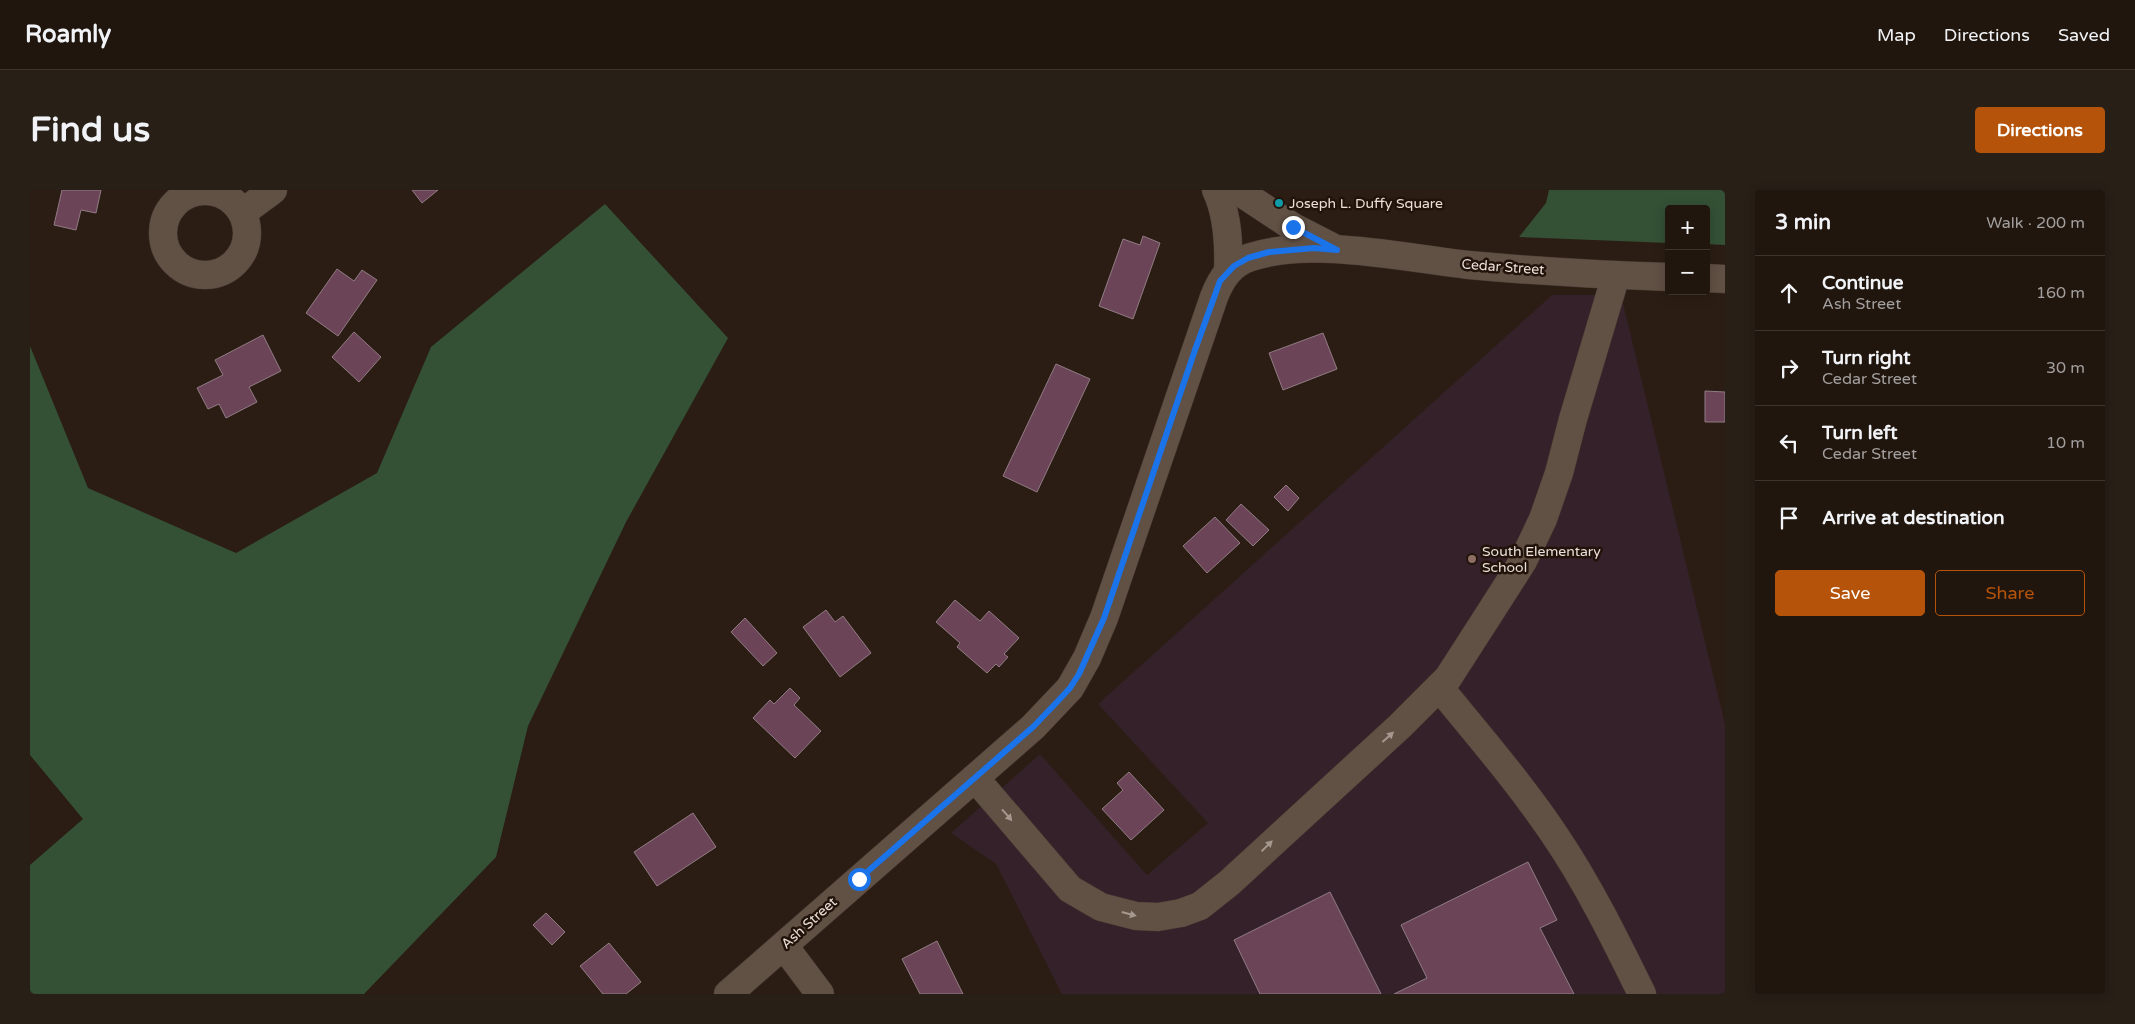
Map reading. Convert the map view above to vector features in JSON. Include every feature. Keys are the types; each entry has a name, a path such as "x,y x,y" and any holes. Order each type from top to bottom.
{"street":[{"path":"242,213 273,190"},
{"path":"1216,190 1228,232 1228,271"},
{"name":"Cedar Street","path":"1237,190 1293,227 1337,250"},
{"name":"Cedar Street","path":"1228,271 1248,258 1269,252 1314,248 1470,265 1665,277"},
{"name":"Ash Street","path":"728,994 1033,727 1070,688 1087,658 1107,609 1214,297 1220,281 1228,271"},
{"path":"975,778 1070,890 1101,906 1136,916 1158,917 1180,914 1200,906 1229,883 1403,723 1448,678 1523,561 1543,519 1559,473 1616,275"},
{"path":"1710,278 1725,279"},
{"path":"1439,687 1513,777 1554,834 1585,883 1642,994"},
{"path":"784,946 820,994"}],"shaded area":[{"name":"South Elementary School","path":"1552,295 1621,295 1725,724 1725,994 1062,994 996,864 951,833 1040,754 1147,875 1208,823 1098,704"}],"green space":[{"path":"1549,190 1725,190 1725,245 1710,244 1710,205 1665,205 1665,243 1519,237 1546,203"},
{"path":"605,204 728,338 626,522 528,726 496,857 364,994 30,994 30,865 83,819 30,755 30,346 88,488 236,553 377,473 431,347"}],"building":[{"path":"62,190 101,190 96,213 81,210 76,230 54,225"},
{"path":"412,190 438,190 422,203"},
{"path":"1143,236 1160,243 1133,319 1099,306 1123,239 1140,245"},
{"path":"337,269 354,281 362,270 377,280 338,336 306,313"},
{"path":"354,332 381,357 359,382 332,357"},
{"path":"1323,333 1337,369 1283,390 1269,353"},
{"path":"263,335 281,371 249,387 257,402 226,418 219,404 208,409 197,388 223,375 215,360"},
{"path":"1056,364 1090,379 1037,492 1003,476"},
{"path":"1705,391 1725,392 1725,422 1705,422"},
{"path":"1286,485 1299,498 1288,511 1274,497"},
{"path":"1241,504 1269,530 1253,546 1226,520"},
{"path":"1215,517 1240,543 1207,573 1183,546"},
{"path":"955,600 980,621 989,611 1019,638 1004,654 1008,657 999,667 996,664 987,673 957,647 960,643 936,622"},
{"path":"826,610 835,622 843,616 871,653 840,677 803,627"},
{"path":"745,618 777,653 763,666 731,632"},
{"path":"790,688 800,698 794,705 821,731 795,758 753,718 770,700 774,704"},
{"path":"1129,772 1164,810 1131,840 1102,809 1123,790 1117,783"},
{"path":"693,813 716,847 657,886 634,852"},
{"path":"1528,862 1557,920 1540,928 1574,994 1394,994 1427,978 1401,925"},
{"path":"1330,892 1381,994 1260,994 1234,940"},
{"path":"546,913 565,932 552,945 533,925"},
{"path":"937,941 963,994 920,994 902,959"},
{"path":"609,943 641,982 626,994 603,994 580,966"}],"place":[{"name":"Joseph L. Duffy Square","path":"1279,203"},
{"name":"South Elementary School","path":"1472,559"}],"route":[{"path":"859,879 1033,727 1070,688 1087,658 1104,618 1220,281 1234,266 1248,258 1269,252 1314,248 1337,250 1293,227"}]}
